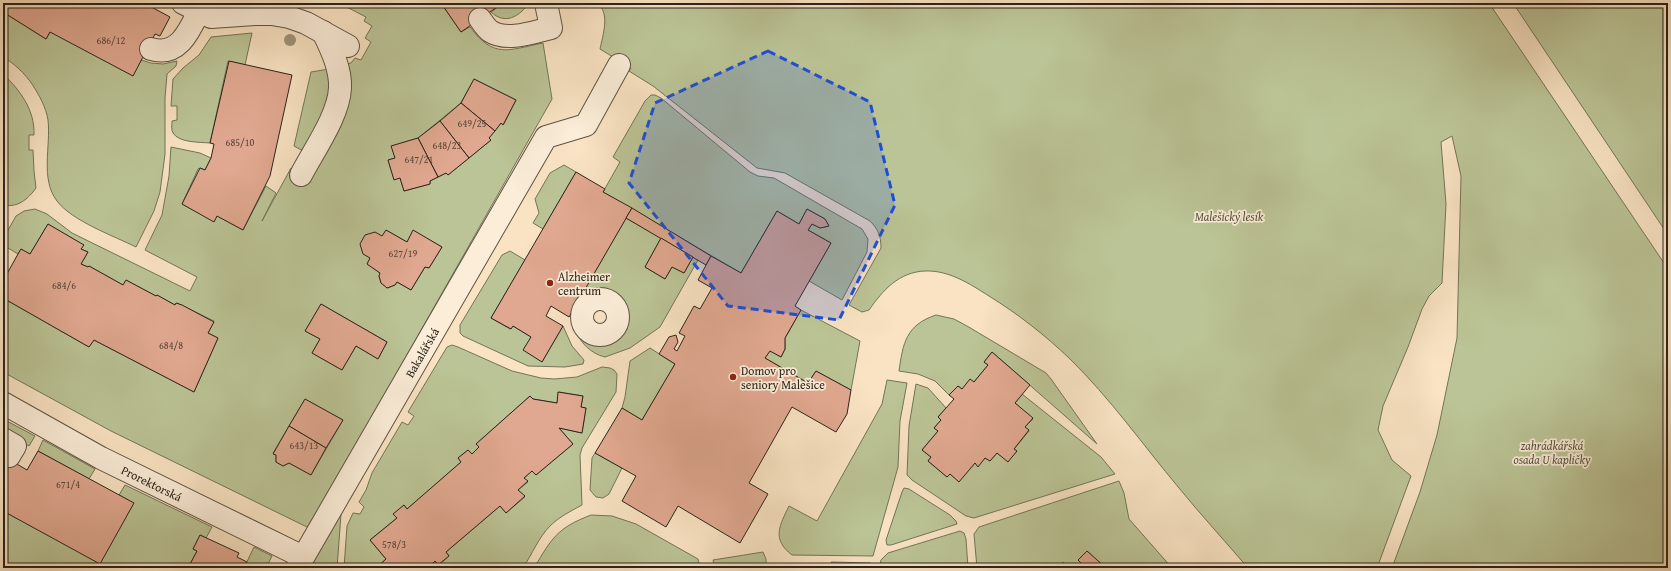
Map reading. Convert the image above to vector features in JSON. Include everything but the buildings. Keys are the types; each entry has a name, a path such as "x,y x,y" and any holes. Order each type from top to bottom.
{"street":[{"path":"480,19 490,31 506,35 527,33 551,28 546,3"},
{"path":"151,49 160,52 169,50 176,46 184,38 191,7 211,17 258,8 272,14 289,17 306,23 348,46"},
{"path":"302,175 334,114 339,100 340,86 336,63 323,32"},
{"name":"Bakalářská","path":"300,562 441,322 546,137 586,125 619,65"},
{"name":"Prorektorská","path":"3,404 101,458 300,562"}],"highlighted area":[{"path":"768,51 870,102 895,205 839,320 728,306 629,183 655,103"}],"green space":[{"path":"339,3 441,3 461,32 470,27 487,44 494,48 502,50 543,43 552,99 309,528 111,431 3,372 3,298 89,347 94,340 194,392 218,338 208,333 214,321 177,303 175,305 126,280 123,285 89,266 88,267 81,264 88,252 81,249 83,245 48,224 30,254 21,249 18,254 3,245 3,239 16,216 24,211 35,209 47,214 72,233 190,291 197,277 145,250 162,215 169,176 171,147 200,153 211,158 205,170 200,168 198,169 182,204 214,221 217,216 243,230 266,186 276,193 262,221 291,168 307,178 342,65 351,63 355,58 361,60 371,42 365,38 372,26 364,21 366,17","holes":["474,79 516,100 504,124 501,123 489,138 491,140 448,175 446,173 430,181 430,184 404,191 400,178 394,179 388,160 395,158 392,146 418,138 461,103","386,230 407,242 413,231 442,247 429,268 425,267 411,290 397,282 395,285 388,288 381,283 379,276 380,273 367,264","321,304 387,342 378,359 356,346 342,370 312,353 320,339 305,331","305,399 343,420 311,475 289,463 283,466 276,462 276,455 273,453"]},
{"path":"503,3 529,3 521,12 512,18 507,19 496,16 491,12"},
{"name":"Malešický lesík","path":"598,3 1489,3 1668,269 1668,568 1392,568 1420,492 1437,435 1457,338 1461,176 1452,136 1441,142 1446,204 1442,283 1429,296 1422,309 1383,406 1378,430 1392,460 1411,476 1377,568 1248,568 1187,498 1113,406 1085,374 1041,333 1000,303 951,275 934,271 925,271 907,275 892,283 869,310 862,312 849,305 881,248 880,236 873,224 785,173 757,168 653,86 629,71 631,68 600,49 605,19 602,8"},
{"path":"1513,3 1668,3 1668,235"},
{"path":"3,12 46,39 50,32 151,63 163,64 177,61 176,66 167,74 165,98 165,154 160,192 154,211 136,247 83,221 73,215 57,201 52,192 47,173 49,130 47,115 40,97 29,80 23,73 3,57"},
{"path":"252,33 245,65 228,61 210,143 180,139 173,133 172,129 172,121 177,120 177,106 171,106 173,79 183,68 199,55 211,37"},
{"path":"329,69 330,98 305,152 294,146 311,72"},
{"path":"3,74 21,94 29,109 34,126 34,135 29,135 29,150 33,150 36,188 30,196 22,202 8,206 3,205"},
{"path":"651,95 661,98 750,172 758,176 774,178 862,229 868,239 867,252 842,300 809,281 831,243 808,230 812,224 820,228 829,226 825,219 807,209 799,224 777,211 741,273 603,192 620,162 613,157 645,101"},
{"path":"564,165 576,172 543,229 533,223 539,213 535,199 550,173"},
{"path":"626,218 661,238 645,267 665,279 672,267 684,273 693,257 698,260 660,327 630,348 605,357 594,353 584,345 578,334 576,320 580,313 573,309","holes":["601,299 609,301 615,307 617,312 617,323 612,330 605,334 588,330 583,323 583,314 589,303"]},
{"path":"510,251 525,260 491,318 510,329 513,326 531,337 542,362 563,326 572,346 584,360 583,364 565,367 528,366 463,336 460,333 460,325 502,255"},
{"path":"801,310 860,341 851,390 816,371 808,383 765,358 770,351 781,357 785,349 785,338"},
{"path":"936,315 954,319 1046,373 1097,444 992,352 984,362 988,365 974,382 962,389 958,386 949,395 935,381 918,374 899,371 902,352 908,336 918,324"},
{"path":"452,345 512,371 541,378 554,379 577,377 602,367 614,370 617,374 616,392 582,448 580,455 582,505 561,517 546,530 523,568 428,568 435,561 439,565 449,556 446,552 500,506 506,513 525,497 518,490 528,482 524,478 532,471 536,475 573,444 559,428 582,433 586,408 581,407 583,396 559,392 557,403 533,399 530,396 476,444 479,447 472,454 468,450 458,458 461,462 407,509 404,505 394,514 397,518 370,540 386,559 376,568 344,568 347,526 353,513 360,514 364,507 359,502 366,490 372,473 402,422 408,425 414,416 408,412 447,347"},
{"path":"650,348 675,364 642,420 622,408 630,361"},
{"path":"887,380 907,383 900,421 898,467 873,556 792,555 785,549 779,537 780,526 789,506 817,521 882,404"},
{"path":"916,384 928,388 946,408 938,417 941,420 934,428 938,431 922,450 931,457 928,461 947,477 950,474 959,481 975,463 978,466 985,458 990,461 997,453 1008,461 1017,451 1014,449 1029,431 1025,427 1033,419 1015,403 1022,394 1101,457 1115,474 974,518 966,516 912,480 907,475 909,426"},
{"path":"3,419 35,436 29,446 3,431"},
{"path":"43,440 95,469 89,479 38,451"},
{"path":"595,453 622,468 609,494 603,498 596,497 590,490 592,458"},
{"path":"1119,481 1124,493 1129,519 1172,568 1106,568 1087,551 1078,560 1081,563 1077,568 1070,568 1063,562 1057,568 977,568 974,534 979,527"},
{"path":"125,485 212,527 206,538 200,535 193,549 197,551 188,568 3,568 3,511 133,503 119,495"},
{"path":"904,488 909,489 950,515 957,524 887,545 886,540"},
{"path":"341,514 337,568 304,568 329,522"},
{"path":"591,515 612,516 636,524 698,559 700,568 534,568 556,535 570,525"},
{"path":"960,531 964,533 966,539 968,568 879,568 881,560 888,553"},
{"path":"254,547 272,556 266,568 244,568"},
{"path":"763,552 766,559 766,568 715,568 713,560"},
{"path":"831,562 871,563 870,568 836,568"}],"place":[{"name":"Alzheimer centrum","path":"550,283"},
{"name":"Domov pro seniory Malešice","path":"733,377"}],"park label":[{"name":"zahrádkářská osada U kapličky","path":"1552,452"}]}
